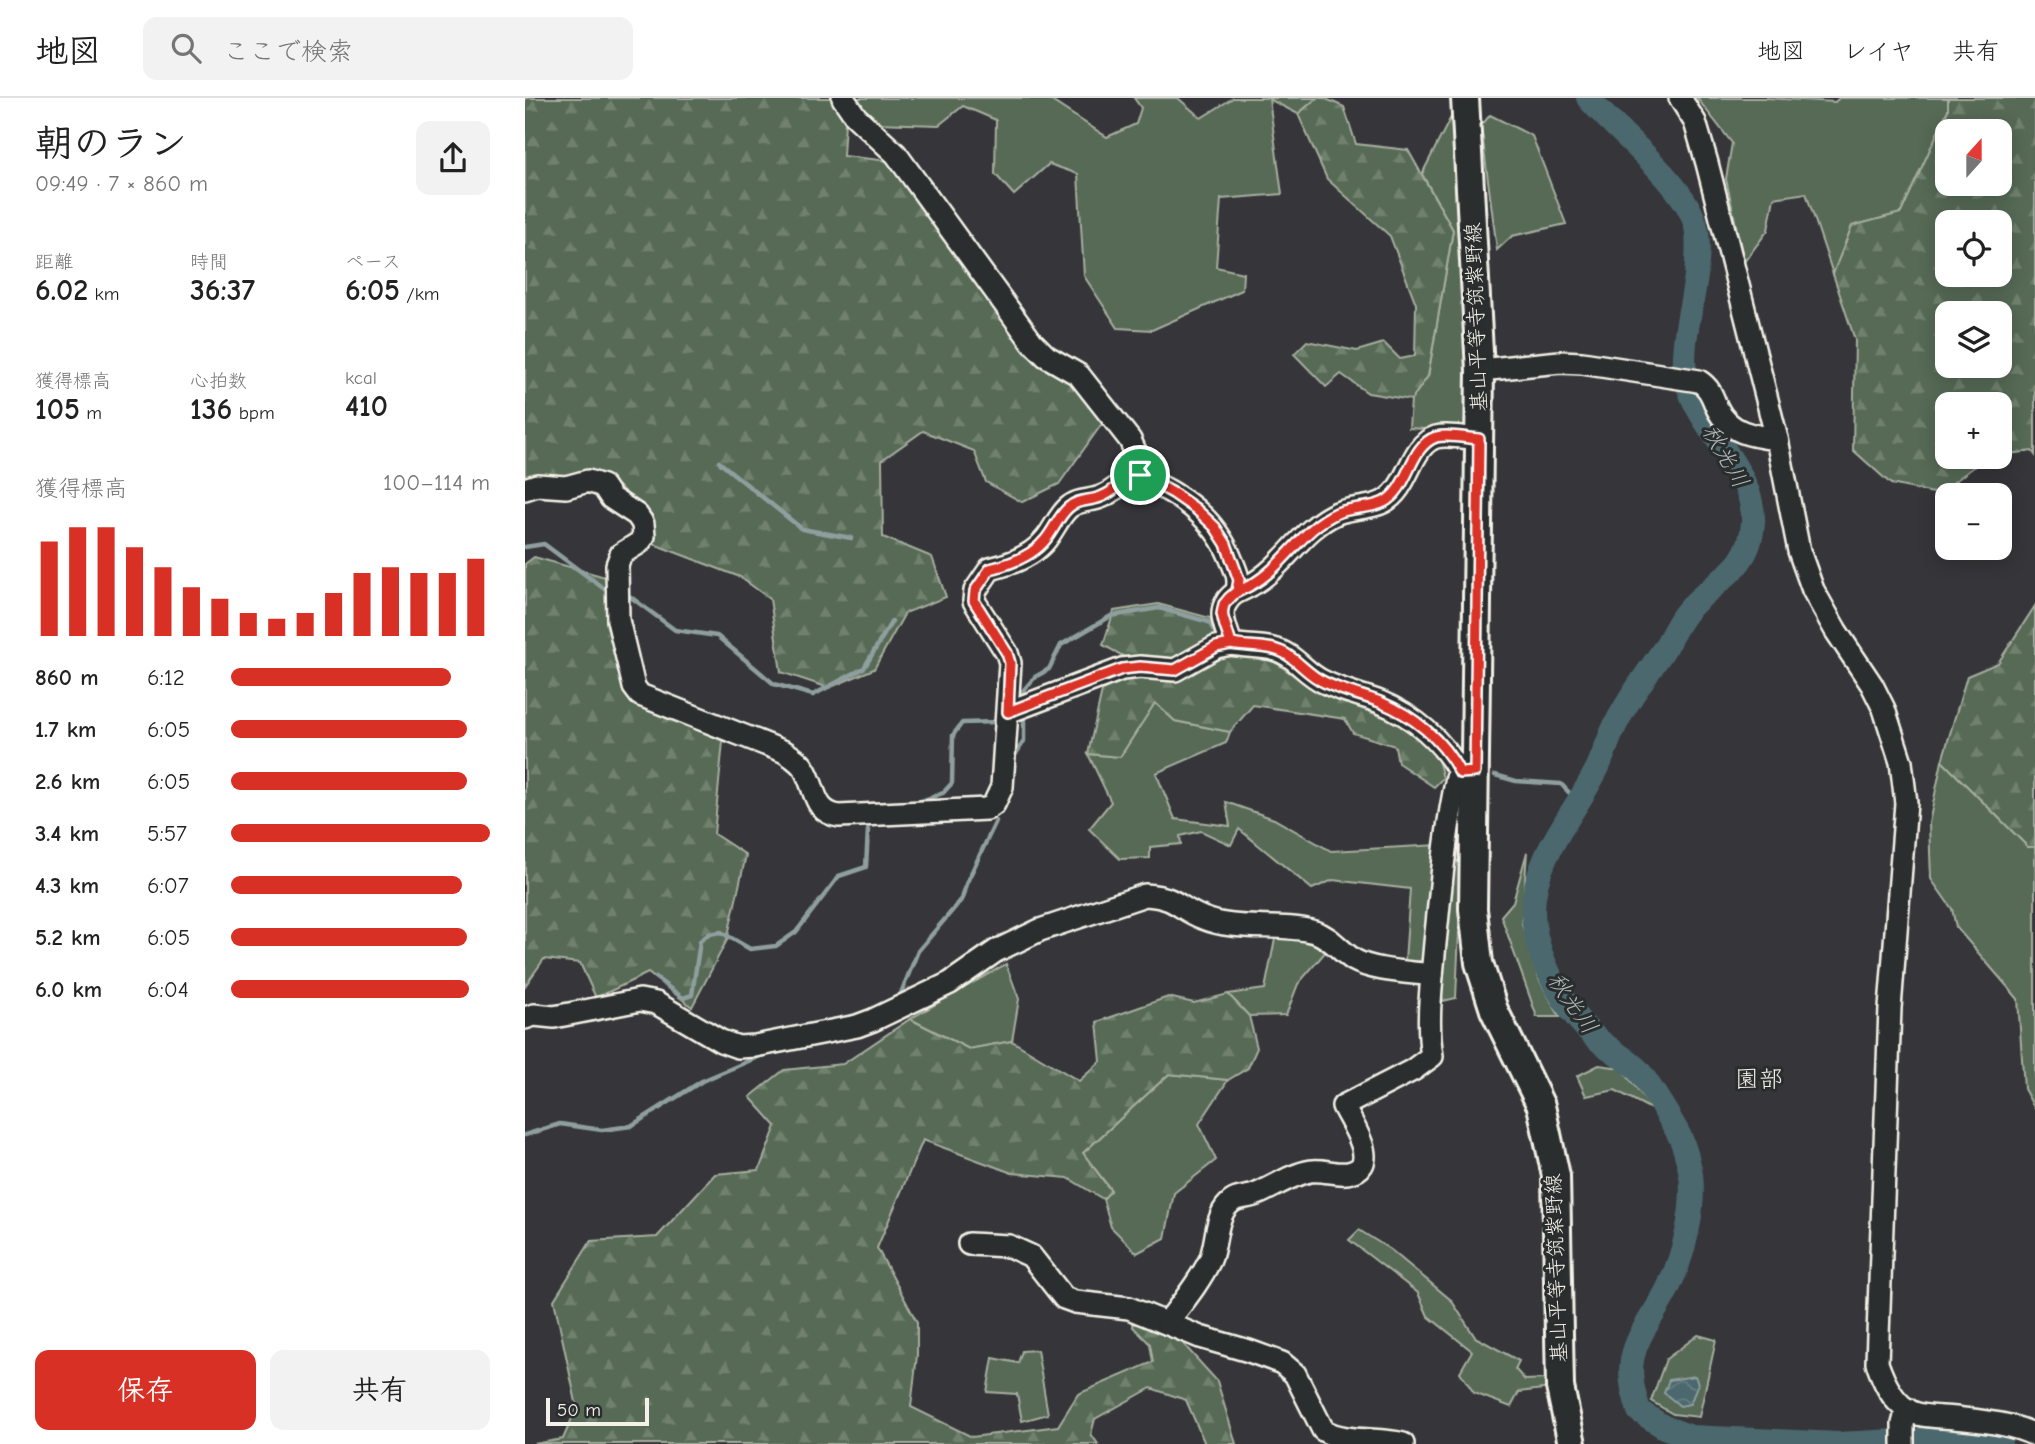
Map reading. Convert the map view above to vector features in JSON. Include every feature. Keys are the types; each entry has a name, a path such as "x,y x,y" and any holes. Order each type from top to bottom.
{"main road":[{"name":"基山平等寺筑紫野線","path":"1465,98 1480,370 1467,773 1473,909 1479,963 1494,1010 1541,1106 1556,1176 1560,1387 1572,1444"}],"street":[{"path":"843,98 856,117 896,154 1032,342 1046,356 1079,375 1131,440 1140,462 1140,475"},
{"path":"1680,98 1695,122 1707,163 1777,439 1800,551 1812,590 1872,685 1884,709 1901,762 1906,803 1890,1008 1877,1363 1895,1399 1904,1426 1920,1415 1977,1420 2021,1428 2035,1435"},
{"path":"1480,370 1560,362 1582,363 1699,381 1708,387 1721,415 1732,428 1752,436 1777,439"},
{"path":"1231,644 1222,614 1224,604 1237,591 1251,585 1283,562 1311,527 1339,512 1382,503 1397,492 1415,456 1428,441 1439,436 1479,439"},
{"path":"525,489 537,485 566,486 588,481 603,486 611,498 637,515 643,524 644,536 639,543 621,554 617,565 618,620 634,687 640,695 785,752 796,759 804,768 820,806 827,814 852,816 987,809 994,804 1002,787 1010,663 1007,653 974,601 975,591 990,569 1010,564 1044,542 1068,508 1081,500 1105,495 1131,477 1140,475 1173,493 1215,527 1226,544 1239,580 1237,591"},
{"path":"1008,712 1122,669 1140,667 1175,670 1216,647 1231,644 1271,647 1289,655 1323,682 1380,702 1402,713 1427,730 1467,773 1454,793 1445,854 1432,975 1429,1041 1432,1056 1413,1070 1343,1106 1366,1152 1365,1161 1359,1168 1349,1173 1313,1170 1296,1175 1253,1196 1236,1197 1225,1207 1217,1242 1199,1281 1167,1323"},
{"path":"525,1018 554,1017 640,1000 656,1003 721,1041 738,1047 857,1026 950,983 996,951 1039,930 1145,895 1163,896 1178,902 1202,918 1219,923 1301,929 1317,933 1328,938 1353,960 1367,965 1432,975"},
{"path":"969,1244 1009,1246 1031,1256 1064,1298 1075,1302 1129,1308 1221,1345 1249,1351 1282,1363 1295,1374 1323,1430 1342,1438 1376,1439 1403,1444"}],"green space":[{"path":"525,98 831,98 845,122 843,156 890,161 1027,355 1077,385 1106,418 1059,484 1022,502 986,482 974,451 923,431 882,460 883,537 932,557 946,597 905,613 874,669 829,688 781,672 770,599 740,577 651,543 653,516 618,486 588,474 525,496"},
{"path":"831,98 1047,98 1107,137 1136,124 1141,108 1134,98 1178,98 1201,118 1233,98 1317,98 1298,114 1269,99 1282,194 1221,199 1216,267 1243,273 1242,290 1152,330 1118,328 1084,276 1078,174 1049,164 1014,195 995,174 996,120 963,106 939,125 845,122"},
{"path":"1317,98 1324,98 1344,107 1356,144 1408,150 1453,230 1428,376 1411,400 1368,393 1341,374 1326,387 1294,354 1307,341 1357,351 1384,343 1400,359 1415,356 1416,304 1390,236 1327,179 1298,114"},
{"path":"1697,98 1835,102 1839,98 1948,98 1948,110 1944,119 1935,119 1935,138 1901,213 1852,226 1833,274 1806,193 1774,198 1768,230 1744,262 1726,179 1732,143"},
{"path":"1948,98 2035,98 2035,455 2032,451 2012,454 2012,392 1935,392 1935,469 1971,469 1953,483 1935,483 1935,493 1891,484 1853,450 1855,340 1833,274 1852,226 1901,213 1935,138 1935,196 2013,196 2013,119 1944,119 1948,110"},
{"path":"1455,109 1471,432 1409,428 1411,400 1428,376 1453,230 1422,174"},
{"path":"1490,115 1532,136 1566,224 1512,236 1497,250 1481,126"},
{"path":"534,557 609,578 633,700 723,741 714,834 746,855 727,940 692,1007 648,973 596,998 580,963 544,959 525,986 525,564"},
{"path":"1158,604 1214,619 1229,655 1268,657 1317,692 1402,724 1437,756 1443,778 1434,787 1398,763 1395,746 1353,733 1345,719 1253,705 1230,732 1175,721 1155,703 1120,757 1088,754 1102,691 1134,662 1103,645 1114,611"},
{"path":"2035,606 2035,847 2028,847 1942,761 1967,676 1998,663"},
{"path":"1155,702 1175,721 1230,732 1226,743 1156,773 1175,819 1230,826 1226,802 1274,819 1331,851 1439,845 1462,865 1456,998 1443,1001 1435,962 1405,961 1410,889 1333,880 1312,889 1239,829 1231,845 1201,831 1180,836 1181,844 1150,847 1150,858 1120,859 1089,829 1111,802 1088,754 1120,757"},
{"path":"1942,761 2028,847 2035,847 2035,1109 2024,1089 2018,999 1956,927 1952,909 1931,879 1929,823"},
{"path":"1527,852 1522,924 1539,979 1560,1017 1537,1017 1501,916 1513,902"},
{"path":"1276,934 1308,935 1328,949 1298,984 1286,1015 1249,1016 1228,994 1265,989"},
{"path":"1006,964 1019,999 1012,1041 969,1049 910,1019"},
{"path":"1228,994 1249,1016 1257,1048 1248,1068 1228,1080 1169,1074 1083,1153 1111,1191 1103,1199 1068,1178 1012,1173 923,1140 877,1248 917,1322 917,1355 911,1407 972,1437 1058,1426 1078,1394 1153,1362 1150,1344 1133,1327 1134,1317 1177,1337 1217,1381 1236,1444 1205,1444 1186,1400 1151,1388 1095,1419 1091,1434 1098,1444 534,1444 563,1439 577,1407 554,1300 591,1241 657,1237 715,1174 759,1170 776,1126 750,1097 784,1070 843,1064 910,1019 969,1049 1012,1041 1079,1081 1101,1061 1097,1022 1168,997 1194,1003"},
{"path":"1599,1065 1621,1068 1653,1110 1615,1090 1586,1096 1577,1076"},
{"path":"1169,1074 1228,1080 1199,1124 1216,1160 1174,1193 1165,1238 1137,1253 1111,1227 1103,1199 1111,1190 1083,1153"},
{"path":"1359,1230 1391,1250 1451,1300 1475,1337 1519,1361 1515,1369 1525,1380 1548,1379 1552,1388 1519,1392 1511,1407 1474,1393 1460,1372 1472,1351 1428,1316 1418,1293 1349,1240"},
{"path":"1698,1335 1716,1340 1699,1417 1673,1414 1651,1401 1666,1359"},
{"path":"1037,1350 1048,1414 1022,1421 1017,1394 987,1392 993,1358 1018,1363 1022,1351"}],"water":[{"path":"1695,1376 1698,1384 1690,1404 1680,1406 1664,1393 1669,1380"}],"waterway":[{"name":"秋光川","path":"1588,98 1678,191 1695,223 1696,276 1686,337 1685,373 1699,411 1745,484 1753,523 1750,539 1738,563 1684,614 1623,711 1598,767 1548,853 1535,890 1533,910 1538,944 1561,996 1583,1025 1641,1074 1681,1139 1690,1171 1690,1217 1679,1260 1664,1295 1638,1340 1632,1360 1632,1380 1639,1411 1664,1427 1691,1437 1838,1444 1935,1439 2000,1444"},
{"path":"719,462 802,529 851,538"},
{"path":"525,547 544,544 603,588"},
{"path":"628,595 675,630 717,636 774,684 813,695 864,668 892,621"},
{"path":"1021,699 1022,692 1035,677 1049,669 1061,645 1111,616 1159,608 1209,622 1218,637"},
{"path":"1012,760 1024,741 1024,714"},
{"path":"915,803 943,793 952,783 953,735 962,723 997,722"},
{"path":"1495,775 1516,781 1561,784 1578,802"},
{"path":"1004,808 1010,793"},
{"path":"899,998 918,951 962,899 966,884 996,821"},
{"path":"656,978 683,998 692,995 700,941 709,934 721,932 750,949 776,946 796,932 839,876 866,867 868,830"},
{"path":"525,1135 560,1124 602,1130 631,1126 702,1081 765,1054"}],"district":[{"name":"園部","path":"1759,1079"}],"route":[{"path":"1140,475 1131,477 1105,495 1081,500 1068,508 1044,542 1010,564 990,569 975,591 974,601 1007,653 1010,663 1008,712 1122,669 1140,667 1175,670 1216,647 1231,644 1222,614 1224,604 1237,591 1251,585 1283,562 1311,527 1339,512 1382,503 1397,492 1415,456 1428,441 1439,436 1479,439 1475,772 1460,773 1452,758 1427,730 1402,713 1380,702 1323,682 1289,655 1271,647 1231,644 1222,614 1224,604 1237,591 1239,580 1226,544 1215,527 1196,509 1140,475"}]}
